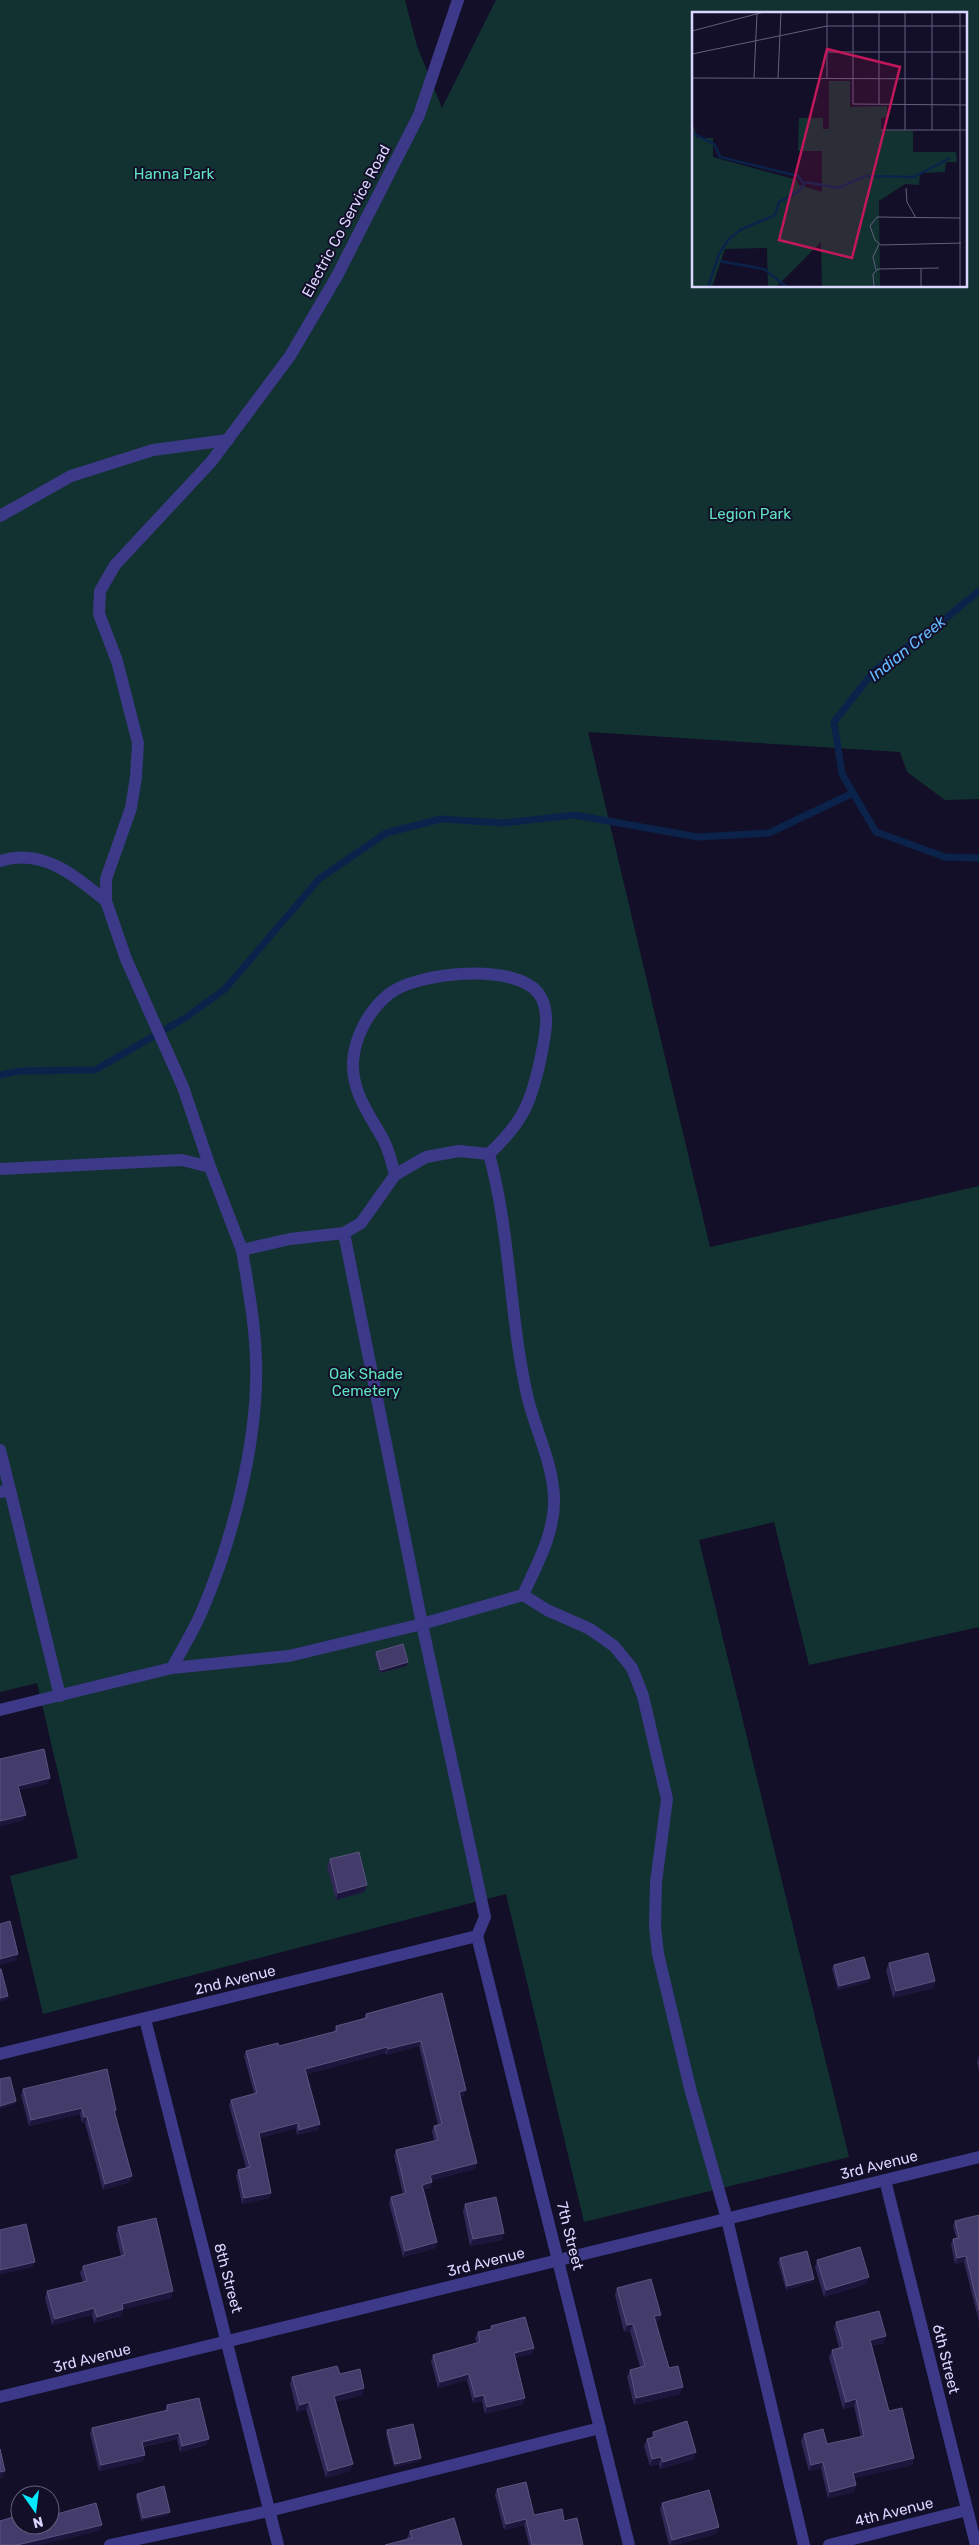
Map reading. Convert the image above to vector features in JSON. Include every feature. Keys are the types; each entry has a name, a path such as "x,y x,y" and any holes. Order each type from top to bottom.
{"street":[{"name":"Electric Co Service Road","path":"106,902 106,879 131,808 136,777 138,743 117,661 99,614 100,591 115,565 211,462 290,356 373,208 419,115 458,0"},
{"path":"0,516 71,476 153,450 228,440"},
{"path":"0,861 26,856 49,861 77,878 106,902 126,959 183,1087 210,1167 242,1250 254,1325 256,1362 248,1460 233,1525 202,1611 172,1668"},
{"path":"395,1175 384,1141 355,1087 353,1062 357,1040 368,1016 389,994 412,982 464,974 492,975 512,978 539,994 545,1008 546,1027 534,1088 523,1114 511,1133 488,1154"},
{"path":"242,1250 290,1239 344,1232 361,1223 395,1175 426,1157 459,1150 488,1154"},
{"path":"488,1154 499,1203 528,1399 550,1471 554,1498 551,1530 523,1595"},
{"path":"0,1169 182,1160 210,1167"},
{"path":"344,1232 422,1624 485,1917 477,1936"},
{"path":"0,1450 5,1491 60,1696"},
{"path":"0,1710 172,1668 289,1656 422,1624 523,1595 547,1610 590,1629 614,1646 632,1668 643,1696 667,1799 656,1882 655,1926 658,1954 691,2092 727,2219 804,2545"},
{"name":"2nd Avenue","path":"0,2054 477,1936"},
{"name":"7th Street","path":"477,1936 560,2260 629,2545"},
{"name":"8th Street","path":"145,2019 278,2545"},
{"name":"3rd Avenue","path":"0,2397 979,2157"},
{"name":"6th Street","path":"885,2180 976,2545"},
{"path":"110,2545 269,2511 600,2428"},
{"name":"4th Avenue","path":"830,2545 967,2510"}],"green space":[{"path":"0,0 405,0 417,46 442,108 496,0 979,0 979,799 945,800 907,772 900,752 588,732 710,1247 979,1186 979,1627 809,1665 774,1522 699,1540 849,2157 584,2222 506,1894 43,2014 10,1876 78,1858 37,1683 0,1692"}],"building":[{"path":"403,1644 408,1662 381,1670 376,1652"},
{"path":"44,1749 50,1778 18,1786 26,1815 0,1821 0,1759"},
{"path":"359,1852 367,1885 338,1893 330,1859"},
{"path":"10,1921 18,1954 0,1959 0,1924"},
{"path":"928,1953 935,1981 896,1991 889,1963"},
{"path":"864,1957 870,1978 839,1986 834,1965"},
{"path":"0,1969 8,1996 0,1998"},
{"path":"442,1993 466,2090 459,2092 477,2163 430,2175 432,2182 422,2185 437,2242 405,2251 391,2197 406,2193 396,2150 438,2140 434,2126 442,2124 421,2041 388,2049 387,2047 305,2069 320,2124 299,2130 298,2123 259,2133 271,2193 244,2198 238,2170 250,2167 231,2100 257,2093 246,2051 278,2043 279,2046 337,2031 336,2026 367,2018 366,2014"},
{"path":"107,2069 116,2110 114,2110 132,2176 105,2184 87,2117 84,2117 82,2108 31,2120 23,2089"},
{"path":"10,2077 16,2101 0,2106 0,2079"},
{"path":"496,2197 504,2233 473,2239 465,2204"},
{"path":"979,2215 979,2310 966,2256 957,2258 953,2239 959,2238 955,2221"},
{"path":"156,2218 173,2291 122,2304 123,2309 97,2317 94,2308 55,2319 47,2291 87,2281 83,2266 125,2255 118,2227"},
{"path":"26,2224 35,2262 0,2270 0,2230"},
{"path":"860,2247 869,2277 826,2290 817,2260"},
{"path":"807,2251 814,2279 787,2286 780,2258"},
{"path":"651,2279 661,2315 654,2316 669,2368 678,2366 683,2387 636,2398 630,2370 645,2366 633,2324 627,2325 617,2288"},
{"path":"879,2311 886,2336 870,2340 889,2411 902,2408 914,2458 853,2473 856,2485 830,2492 823,2462 811,2465 804,2434 823,2429 827,2444 864,2436 856,2399 846,2402 832,2350 843,2347 836,2322"},
{"path":"525,2317 534,2348 514,2353 525,2398 487,2407 484,2395 475,2397 469,2374 440,2382 433,2355 480,2342 478,2332 492,2329 491,2326"},
{"path":"337,2366 340,2374 360,2369 364,2388 334,2396 353,2464 328,2471 309,2402 300,2405 292,2377"},
{"path":"199,2398 209,2439 182,2446 179,2433 142,2442 145,2455 101,2465 92,2428 168,2410 167,2405"},
{"path":"687,2421 696,2452 663,2462 661,2457 652,2459 647,2439 655,2437 653,2432"},
{"path":"413,2424 421,2458 395,2464 387,2430"},
{"path":"0,2449 5,2471 0,2472"},
{"path":"526,2482 534,2515 562,2509 564,2521 577,2518 583,2545 532,2545 526,2519 506,2524 497,2489"},
{"path":"164,2486 170,2512 143,2518 137,2494"},
{"path":"709,2490 719,2527 672,2540 662,2503"},
{"path":"96,2503 102,2525 60,2535 60,2513"},
{"path":"10,2518 10,2535 60,2535 17,2545 0,2545 0,2521"},
{"path":"454,2518 462,2545 385,2545 412,2538 410,2531"}],"waterway":[{"name":"Indian Creek","path":"979,591 939,624 875,670 834,722 842,774 876,832 945,857 979,858"},
{"path":"0,1075 20,1071 95,1070 185,1018 225,989 319,879 386,833 441,819 504,823 574,815 698,837 769,833 853,793"}],"park label":[{"name":"Hanna Park","path":"174,174"},
{"name":"Legion Park","path":"750,514"},
{"name":"Oak Shade Cemetery","path":"366,1382"}]}
